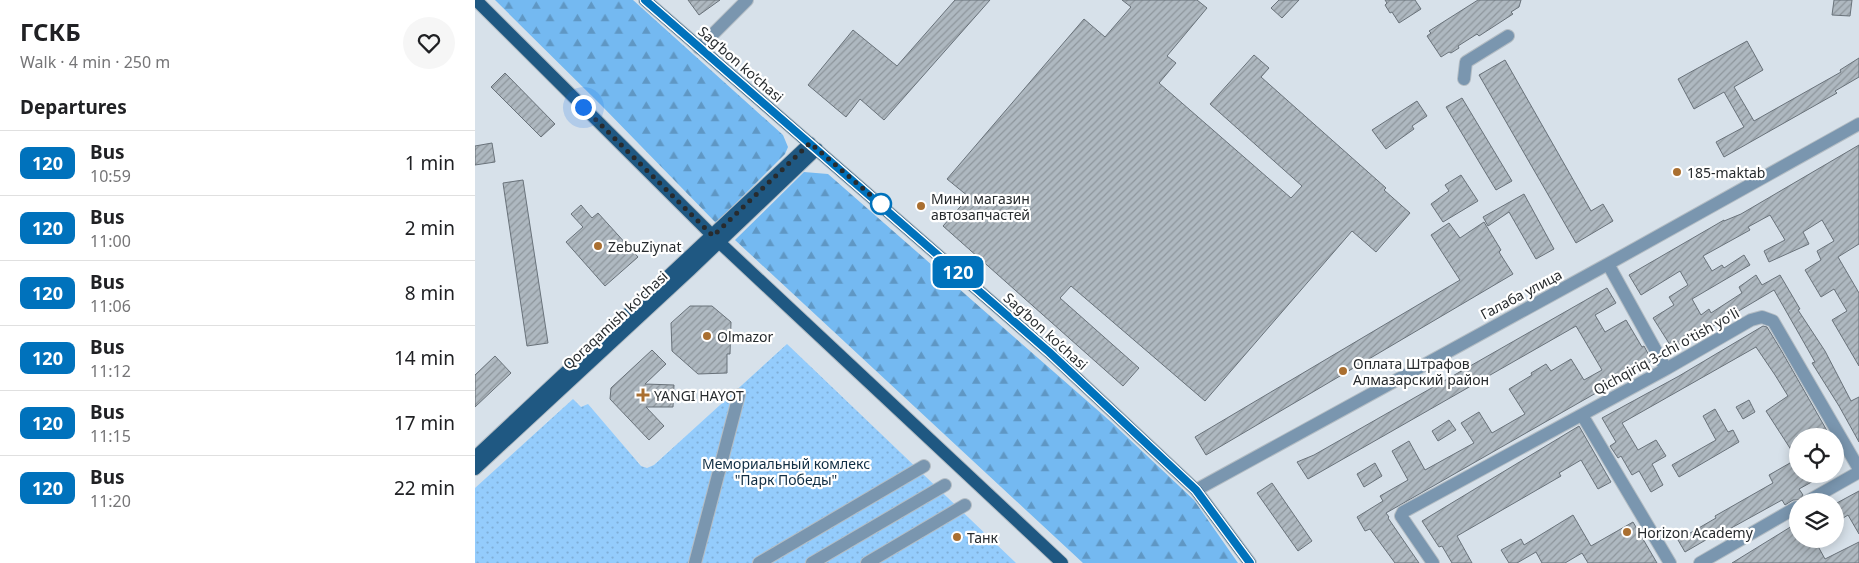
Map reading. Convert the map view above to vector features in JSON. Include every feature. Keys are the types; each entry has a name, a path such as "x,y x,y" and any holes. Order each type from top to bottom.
{"main road":[{"path":"476,0 716,239 1062,563"},
{"name":"Sag’bon ko’chasi","path":"645,0 1049,352 1196,490 1250,563"},
{"name":"Qoraqamish ko'chasi","path":"475,469 813,146"},
{"name":"Qoraqamish ko'chasi","path":"475,458 716,239"}],"street":[{"path":"699,48 747,0"},
{"path":"1464,79 1466,62 1508,36"},
{"name":"Галаба улица","path":"1196,490 1609,264 1859,124"},
{"path":"1609,264 1666,369"},
{"name":"Qichqiriq 3-chi o'tish yo'li","path":"1433,563 1401,516 1403,512 1666,369 1751,320 1762,317 1773,321 1859,470"},
{"path":"695,563 739,395"},
{"path":"1582,415 1670,563"},
{"path":"759,563 924,466"},
{"path":"1821,493 1859,470"},
{"path":"812,563 945,485"},
{"path":"874,561 965,505"},
{"path":"1700,563 1789,512"},
{"path":"779,551 785,563"}],"green space":[{"path":"495,0 633,0 783,135 788,147 785,154 716,223"},
{"path":"804,172 828,174 1110,421 1194,500 1238,563 1083,563 735,240"},
{"name":"Мемориальный комлекс \"Парк Победы\"","path":"787,344 1016,563 475,563 475,488 573,399 581,407 588,404 641,466 647,468 654,465"}],"building":[{"path":"688,0 720,0 699,15"},
{"path":"955,0 990,0 884,120 860,99 846,117 808,85 853,30 897,66"},
{"path":"1122,0 1197,0 1207,8 1167,56 1176,63 1159,83 1291,198 1302,186 1210,104 1254,55 1269,68 1261,77 1386,188 1384,190 1410,213 1376,252 1352,231 1205,401 1071,286 1060,298 1139,368 1123,386 943,226 969,197 947,179 1084,19 1105,37 1131,7"},
{"path":"1279,0 1299,0 1282,18 1271,8"},
{"path":"1385,0 1415,0 1421,9 1399,23 1385,5 1387,3"},
{"path":"1478,0 1521,0 1519,7 1511,12 1513,14 1479,36 1477,34 1458,46 1459,48 1451,53 1449,52 1441,57 1427,36 1431,33 1429,31"},
{"path":"1834,0 1852,0 1850,16 1832,15"},
{"path":"1747,41 1763,70 1734,87 1754,121 1841,72 1840,70 1859,58 1859,77 1835,91 1837,93 1724,157 1716,142 1744,127 1724,92 1694,109 1678,79"},
{"path":"1505,60 1591,211 1603,204 1613,221 1576,243 1479,75"},
{"path":"505,73 555,124 541,137 491,87"},
{"path":"1462,98 1512,181 1496,190 1446,107"},
{"path":"1417,101 1427,116 1412,126 1414,129 1386,149 1372,130"},
{"path":"492,143 495,162 475,165 475,146"},
{"path":"1859,145 1859,244 1838,257 1859,293 1859,366 1832,320 1847,311 1834,289 1821,297 1805,270 1821,260 1817,251 1834,241 1822,220 1803,232 1809,244 1769,262 1764,251 1785,240 1770,215 1748,227 1750,230 1703,256 1712,271 1722,265 1724,268 1744,255 1750,265 1692,299 1701,315 1709,309 1711,313 1742,293 1739,287 1756,275 1762,285 1780,275 1800,309 1798,310 1825,351 1851,401 1859,397 1859,442 1812,363 1815,362 1774,290 1693,338 1672,348 1653,318 1674,305 1669,297 1688,285 1680,271 1641,295 1629,275 1724,220 1741,214"},
{"path":"1461,175 1478,201 1443,222 1431,204 1449,191 1445,185"},
{"path":"523,180 548,343 527,346 503,183"},
{"path":"1524,194 1554,249 1536,259 1509,212 1488,226 1483,217"},
{"path":"581,205 592,218 598,213 638,257 605,286 566,242 583,227 571,214"},
{"path":"1484,222 1501,250 1499,252 1513,274 1206,455 1195,437 1460,280 1431,235 1449,223 1460,238"},
{"path":"1607,288 1616,303 1595,315 1605,332 1626,320 1652,361 1386,513 1419,563 1395,563 1370,529 1365,531 1357,517 1383,501 1380,496 1408,480 1392,451 1409,441 1425,470 1474,443 1461,423 1479,412 1492,433 1525,414 1509,389 1546,364 1551,371 1571,359 1584,380 1602,370 1576,326 1308,479 1297,462 1314,455"},
{"path":"690,306 712,306 731,322 730,354 727,354 727,373 698,374 672,351 671,323"},
{"path":"1763,326 1767,327 1825,428 1789,428 1789,447 1766,411 1788,396 1756,347 1622,423 1638,450 1656,440 1666,456 1652,464 1663,485 1651,492 1639,471 1632,475 1621,456 1618,458 1610,446 1616,442 1602,418 1679,376"},
{"path":"652,350 666,364 645,384 674,385 673,407 646,407 664,426 649,440 610,399 611,388"},
{"path":"495,356 511,373 475,407 475,375"},
{"path":"1749,400 1755,412 1743,419 1736,407"},
{"path":"1715,409 1728,432 1733,430 1739,442 1679,477 1672,465 1716,440 1703,416"},
{"path":"1449,420 1456,430 1438,441 1432,431"},
{"path":"1579,426 1611,482 1598,489 1581,460 1559,473 1561,476 1457,536 1472,563 1452,563 1442,546 1439,547 1422,521"},
{"path":"1375,463 1382,476 1364,487 1357,474"},
{"path":"1789,464 1789,483 1810,483 1799,489 1802,493 1789,493 1789,502 1785,505 1782,500 1685,552 1678,540 1716,518 1715,516 1773,483 1769,475"},
{"path":"1272,483 1312,541 1298,551 1257,493"},
{"path":"1859,491 1859,534 1848,515 1844,517 1844,499"},
{"path":"1573,515 1591,546 1633,522 1657,563 1588,563 1582,553 1565,563 1542,563 1536,552 1517,563 1509,563 1501,550 1521,539 1524,545"},
{"path":"1789,528 1789,548 1819,548 1825,559 1859,542 1859,563 1732,563"}],"bus line":[{"name":"120","path":"645,0 1049,352 1196,490 1250,563"}],"place":[{"name":"185-maktab","path":"1677,172"},
{"name":"Мини магазин автозапчастей","path":"921,206"},
{"name":"ZebuZiynat","path":"598,246"},
{"name":"Olmazor","path":"707,336"},
{"name":"Оплата Штрафов Aлмазарский район","path":"1343,371"},
{"name":"YANGI HAYOT","path":"643,395"},
{"name":"Horizon Academy","path":"1627,532"},
{"name":"Танк","path":"957,537"}],"route":[{"path":"583,107 713,236 810,143 881,204"}]}
